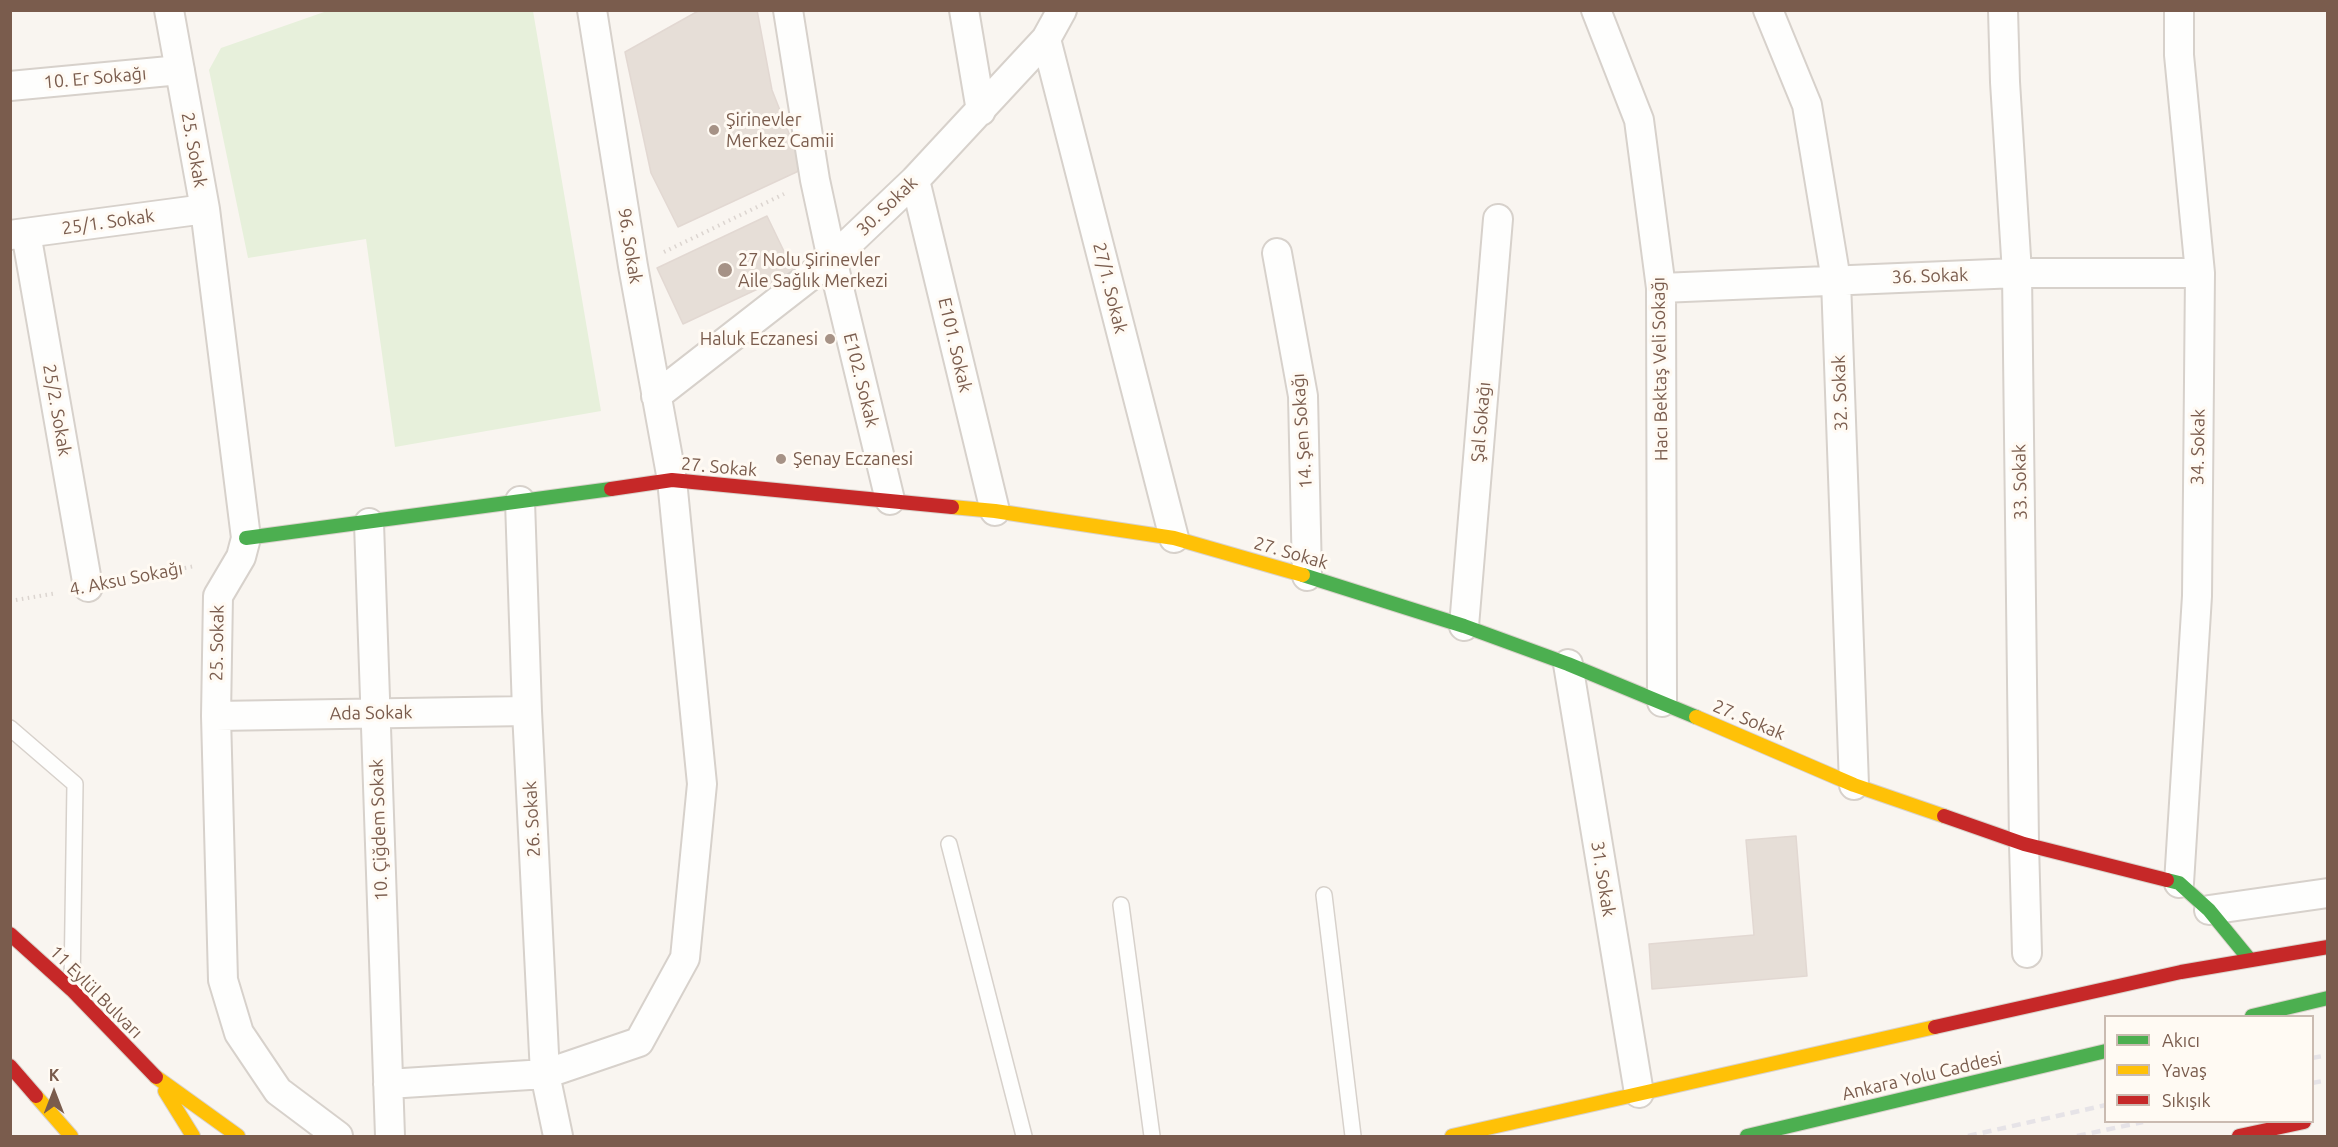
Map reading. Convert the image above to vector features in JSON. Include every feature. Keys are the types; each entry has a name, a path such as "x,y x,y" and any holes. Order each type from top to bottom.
{"main road":[{"name":"27. Sokak","path":"243,548 369,523 672,480 994,511 1174,538 1308,576 1464,626 1662,702 1854,784 2024,844 2179,884 2209,910 2250,960"},
{"name":"11 Eylül Bulvarı","path":"10,934 72,990 156,1077"},
{"path":"1452,1137 2181,972 2328,947"},
{"path":"2260,1015 2328,998"},
{"name":"Ankara Yolu Caddesi","path":"1747,1137 2104,1051"},
{"path":"10,1066 71,1137"},
{"path":"156,1077 193,1137"},
{"path":"156,1077 238,1137"},
{"path":"36,1096 45,1126"},
{"path":"2239,1137 2300,1123"}],"street":[{"name":"25. Sokak","path":"169,10 205,209 243,548 218,596 216,716 223,980 239,1033 279,1091 338,1137"},
{"name":"96. Sokak","path":"388,1084 545,1074 639,1042 685,957 702,784 672,480 633,266 592,10"},
{"name":"E102. Sokak","path":"788,10 815,180 890,500"},
{"path":"964,10 981,111"},
{"name":"30. Sokak","path":"656,396 832,259 915,180 981,111 1046,39 1062,10"},
{"name":"Hacı Bektaş Veli Sokağı","path":"1596,10 1639,120 1661,288 1662,702"},
{"name":"32. Sokak","path":"1768,10 1808,105 1836,280 1854,784"},
{"name":"33. Sokak","path":"2003,10 2005,82 2017,273 2027,953"},
{"name":"34. Sokak","path":"2179,10 2179,55 2200,273 2197,596 2179,884"},
{"name":"27/1. Sokak","path":"1046,39 1174,538"},
{"name":"10. Er Sokağı","path":"10,86 180,70"},
{"name":"E101. Sokak","path":"915,180 994,511"},
{"name":"25/1. Sokak","path":"18,234 205,209"},
{"name":"Şal Sokağı","path":"1464,626 1498,219"},
{"name":"25/2. Sokak","path":"18,234 88,587"},
{"name":"14. Şen Sokağı","path":"1277,253 1303,396 1308,576"},
{"name":"36. Sokak","path":"1661,288 2017,273 2200,273"},
{"name":"26. Sokak","path":"520,501 527,711 545,1074 558,1137"},
{"name":"10. Çiğdem Sokak","path":"369,523 390,1137"},
{"name":"31. Sokak","path":"1568,664 1639,1093"},
{"name":"Ada Sokak","path":"216,716 527,711"},
{"path":"2209,910 2328,893"}],"lane":[{"path":"10,728 75,784 72,990"},
{"path":"949,844 1024,1137"},
{"path":"1324,895 1353,1137"},
{"path":"1121,905 1152,1137"}],"path":[{"path":"633,266 815,180"},
{"name":"4. Aksu Sokağı","path":"10,601 88,587 243,548"}],"green space":[{"path":"327,11 533,11 601,411 395,447 366,239 248,258 209,70 221,48"}],"building":[{"name":"Şirinevler Merkez Camii","path":"700,10 757,10 772,90 803,169 678,227 651,173 625,52"},
{"name":"27 Nolu Şirinevler Aile Sağlık Merkezi","path":"767,216 794,272 683,324 657,268"},
{"path":"1796,836 1807,976 1652,989 1649,944 1754,935 1746,840"}],"railway":[{"path":"2314,1058 2328,1055"},
{"path":"2314,1083 2328,1080"},
{"path":"1968,1136 2104,1105"},
{"path":"2077,1136 2138,1123"}],"traffic: fast":[{"path":"246,538 611,489"},
{"path":"1303,575 1464,626 1568,664 1696,717"},
{"path":"2167,880 2179,883 2209,910 2250,960"},
{"path":"2256,1015 2328,998"},
{"path":"1747,1136 2104,1051"}],"traffic: slow":[{"path":"952,507 995,511 1174,538 1303,575"},
{"path":"1696,717 1854,785 1944,816"},
{"path":"1452,1136 1935,1027"},
{"path":"156,1077 238,1136"},
{"path":"165,1091 193,1136"},
{"path":"36,1096 71,1136"}],"traffic: jam":[{"path":"611,489 672,480 952,507"},
{"path":"1944,816 2024,844 2167,880"},
{"path":"10,934 72,990 156,1077"},
{"path":"1935,1027 2181,972 2328,947"},
{"path":"10,1066 36,1096"},
{"path":"2239,1136 2299,1123"}],"place":[{"name":"Şirinevler Merkez Camii","path":"714,130"},
{"name":"27 Nolu Şirinevler Aile Sağlık Merkezi","path":"725,270"},
{"name":"Haluk Eczanesi","path":"830,339"},
{"name":"Şenay Eczanesi","path":"781,459"}]}
